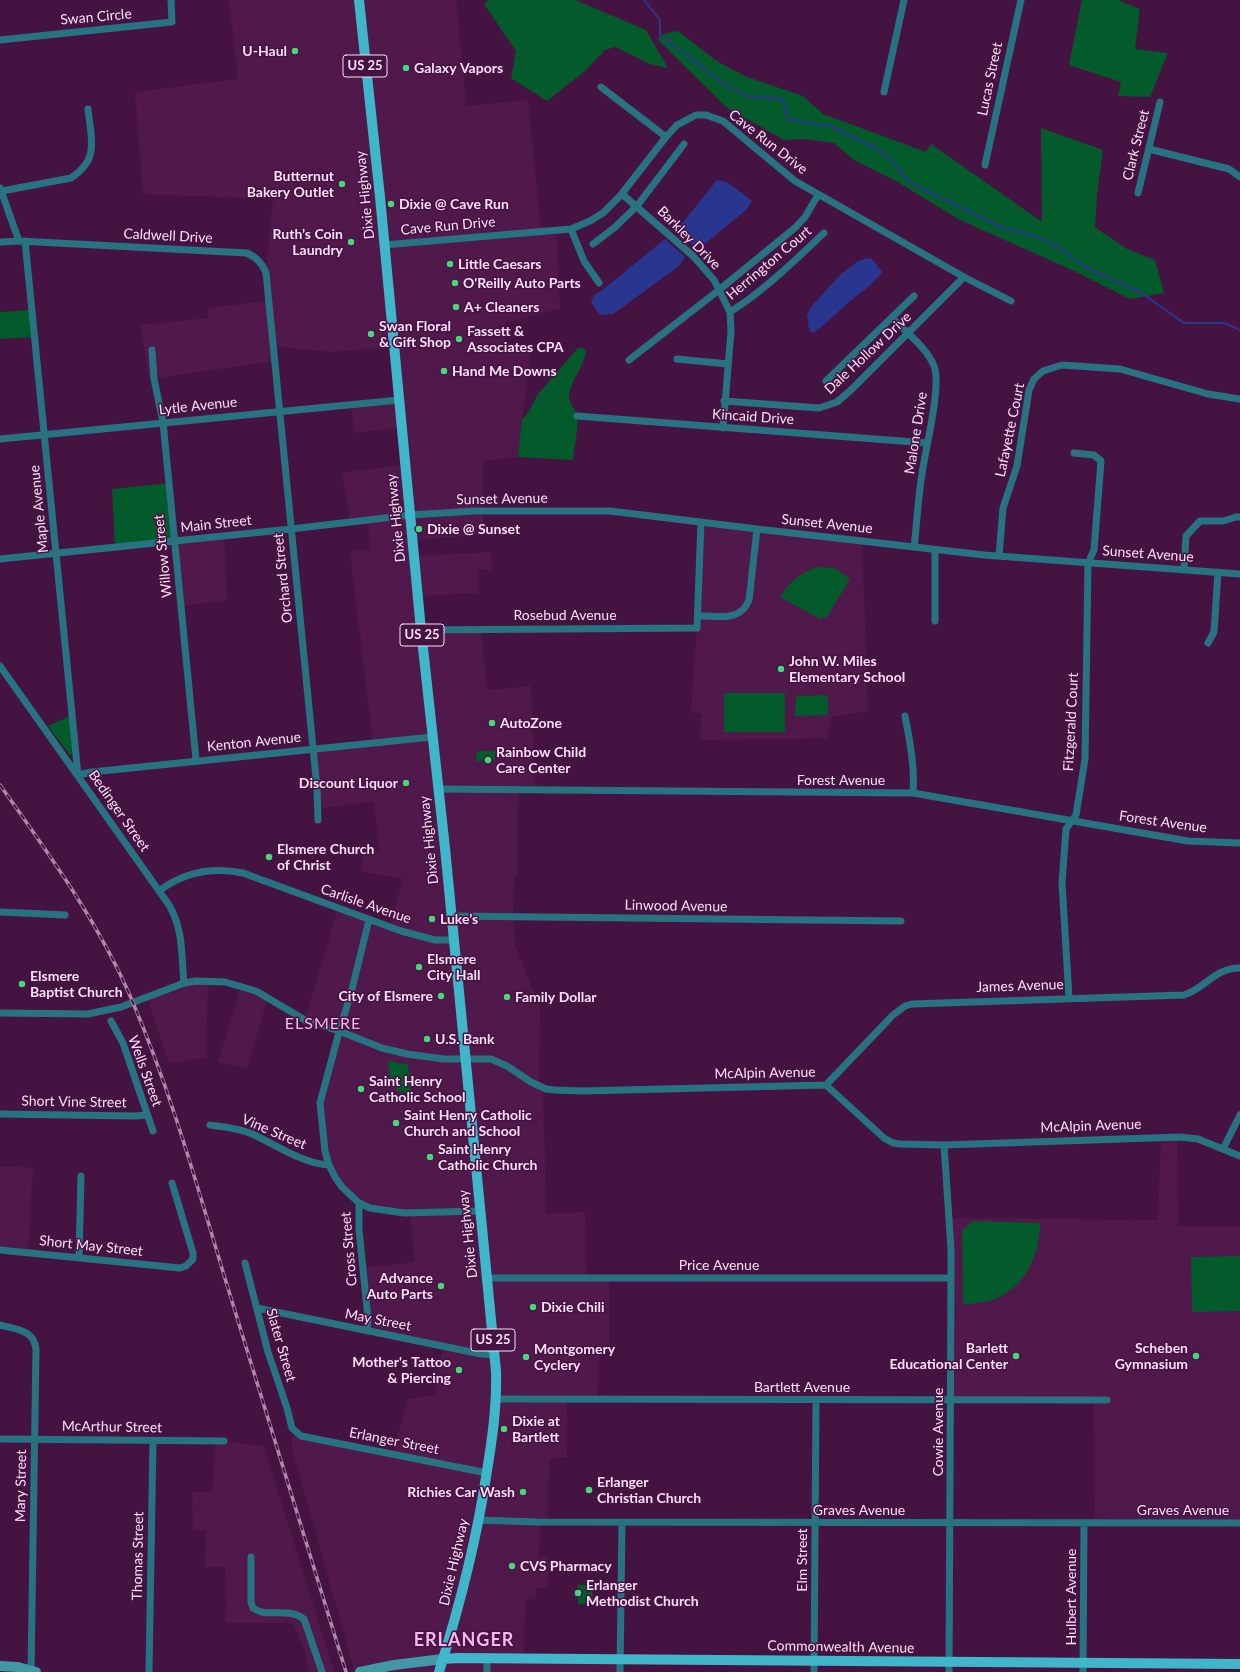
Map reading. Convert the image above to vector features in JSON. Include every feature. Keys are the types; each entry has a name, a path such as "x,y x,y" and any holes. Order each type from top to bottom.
{"main road":[{"name":"Dixie Highway","path":"359,0 494,1355 496,1399 495,1423 479,1520 460,1604 439,1672"},
{"name":"Commonwealth Avenue","path":"443,1659 621,1658 814,1661 948,1667 1083,1667 1240,1664"},
{"path":"360,1672 394,1665 443,1659"},
{"path":"0,1666 18,1667 33,1671"}],"street":[{"name":"Swan Circle","path":"0,40 172,22 171,0"},
{"path":"884,92 904,0"},
{"name":"Lucas Street","path":"985,165 1021,0"},
{"path":"601,87 666,137"},
{"name":"Clark Street","path":"1138,193 1160,102"},
{"path":"1,189 71,178 80,172 86,166 91,151 88,109"},
{"name":"Cave Run Drive","path":"384,245 571,229 590,221 603,213 622,194 666,137 682,121 696,115 712,116 723,121 784,173 818,195 964,277 1011,301"},
{"path":"593,244 614,228 637,206 684,144"},
{"path":"1148,149 1229,169 1239,173"},
{"name":"Maple Avenue","path":"1,189 22,241 57,553 78,775"},
{"name":"Barkley Drive","path":"622,194 693,256 714,280 730,312 731,331 724,401 723,428"},
{"path":"629,360 719,290 796,227 805,217 818,195"},
{"path":"571,229 584,261 599,283"},
{"name":"Herrington Court","path":"730,312 781,273 824,233"},
{"name":"Caldwell Drive","path":"0,242 22,241 247,253 255,257 262,264 266,273 271,333"},
{"name":"Dale Hollow Drive","path":"724,401 819,408 829,406 843,397 964,277"},
{"path":"826,381 914,296"},
{"name":"Malone Drive","path":"892,318 931,359 937,373 935,400 922,476 914,547"},
{"name":"Orchard Street","path":"271,333 313,749 318,820"},
{"name":"Willow Street","path":"152,350 154,379 163,422 196,760"},
{"path":"677,359 728,364"},
{"name":"Lafayette Court","path":"999,556 1003,508 1017,466 1029,390 1034,379 1043,371 1062,365 1120,370 1208,394 1240,399"},
{"name":"Lytle Avenue","path":"0,439 399,400"},
{"name":"Kincaid Drive","path":"577,416 927,443"},
{"name":"Fitzgerald Court","path":"1069,998 1062,883 1066,829 1076,814 1086,746 1088,563 1094,550 1101,461 1094,455 1074,453"},
{"name":"Sunset Avenue","path":"410,515 475,511 610,511 757,530 934,550 1240,574"},
{"name":"Main Street","path":"0,559 291,530 410,515"},
{"path":"1184,570 1186,536 1200,521 1223,521 1240,517"},
{"path":"701,522 698,616 733,616 744,610 749,600 757,530"},
{"path":"934,550 935,621"},
{"path":"1208,643 1214,632 1218,572"},
{"name":"Rosebud Avenue","path":"421,630 697,628 698,616"},
{"name":"Bedinger Street","path":"0,666 175,915 180,931 184,984"},
{"path":"905,716 911,748 914,778 913,793"},
{"name":"Kenton Avenue","path":"78,775 92,772 196,760 432,737"},
{"name":"Forest Avenue","path":"438,789 913,793 1188,841 1240,843"},
{"name":"Carlisle Avenue","path":"159,891 178,879 194,873 212,870 231,870 243,873 401,931 435,940 453,940"},
{"path":"0,912 65,915"},
{"name":"Linwood Avenue","path":"450,916 901,921"},
{"name":"Cross Street","path":"367,1331 368,1318 359,1230 359,1203 338,1182 328,1165 320,1103 339,1031 351,994 369,920"},
{"name":"James Avenue","path":"826,1085 893,1015 905,1006 912,1004 1184,995 1196,990 1218,973 1232,968 1240,968"},
{"name":"McAlpin Avenue","path":"0,1013 80,1015 112,1010 184,984 208,981 233,984 256,991 305,1020 339,1031 382,1048 407,1054 444,1059 481,1058 497,1061 531,1082 555,1090 590,1091 826,1085 884,1138 893,1143 944,1145 1169,1136 1189,1137 1240,1156"},
{"name":"Wells Street","path":"111,1021 123,1043 153,1131"},
{"name":"Short Vine Street","path":"0,1114 147,1115"},
{"path":"1223,1149 1240,1115"},
{"name":"Vine Street","path":"210,1126 239,1129 313,1163 328,1165"},
{"name":"Cowie Avenue","path":"944,1145 951,1249 948,1667"},
{"path":"79,1258 82,1176"},
{"name":"Short May Street","path":"0,1250 180,1268 186,1266 193,1259 193,1253 172,1183"},
{"path":"359,1203 377,1210 395,1213 480,1211"},
{"name":"Slater Street","path":"245,1263 268,1352 287,1408 292,1428 297,1433"},
{"name":"Price Avenue","path":"486,1278 951,1278"},
{"name":"May Street","path":"257,1308 481,1354 494,1355"},
{"name":"Mary Street","path":"0,1325 27,1333 35,1340 36,1349 33,1671"},
{"name":"Bartlett Avenue","path":"496,1399 816,1401 1106,1400"},
{"name":"Elm Street","path":"814,1672 816,1401"},
{"name":"Erlanger Street","path":"297,1433 301,1436 487,1472"},
{"name":"McArthur Street","path":"0,1439 224,1442"},
{"name":"Thomas Street","path":"149,1672 153,1441"},
{"name":"Graves Avenue","path":"479,1520 622,1522 1240,1523"},
{"path":"620,1672 622,1522"},
{"name":"Hulbert Avenue","path":"1083,1667 1084,1523"},
{"path":"250,1557 251,1602 253,1608 263,1612 293,1613 304,1618 322,1672"},
{"path":"487,1658 487,1672"}],"shaded area":[{"path":"229,0 456,0 466,106 528,100 541,231 556,229 560,308 505,323 504,353 530,353 518,457 483,461 483,535 413,540 414,556 491,552 492,570 478,569 478,593 418,596 421,629 481,629 487,690 531,686 535,790 518,791 517,876 514,876 513,917 515,945 540,1007 539,1086 543,1088 546,1214 585,1212 586,1278 609,1278 609,1345 599,1346 598,1399 567,1399 567,1457 549,1459 548,1522 540,1522 539,1557 549,1557 548,1587 536,1588 536,1599 525,1600 524,1658 621,1659 620,1672 355,1672 292,1449 292,1428 297,1433 392,1454 408,1399 435,1395 443,1346 367,1331 363,1268 415,1262 410,1213 359,1203 329,1165 320,1108 339,1031 305,1020 338,908 390,927 403,879 360,871 365,851 380,853 374,801 317,809 313,749 373,743 350,552 370,549 368,521 350,523 342,473 405,465 402,427 354,433 351,404 399,399 394,347 331,352 273,346 274,361 149,379 141,325 208,318 208,308 268,301 266,273 273,199 143,194 135,92 238,79"},
{"path":"717,180 727,182 752,201 747,209 706,243 694,246 679,232 680,226"},
{"path":"665,239 685,257 679,266 613,314 600,315 591,302 594,295 600,292"},
{"path":"867,258 872,259 882,272 878,277 818,330 813,333 809,330 807,315 811,307 840,275 858,261"},
{"name":"John W. Miles Elementary School","path":"701,522 862,541 868,711 832,717 827,738 699,740 702,713 691,713 697,628"},
{"path":"224,536 227,600 181,606 174,541"},
{"path":"208,981 206,1057 169,1064 147,998 184,983"},
{"path":"241,986 268,997 247,1069 218,1062"},
{"path":"1177,1136 1178,1226 1240,1226 1240,1523 1095,1523 1094,1400 951,1400 949,1218 1158,1220 1161,1137"},
{"path":"0,1166 33,1168 28,1252 0,1250"},
{"path":"215,1441 264,1446 334,1672 308,1672 305,1652 293,1623 226,1623 225,1567 205,1567 206,1531 193,1530 192,1492 213,1492"}],"green space":[{"path":"489,0 575,0 646,30 668,68 650,64 615,47 605,50 585,71 547,101 511,78 516,51 484,4"},
{"path":"1082,0 1118,0 1140,9 1135,49 1168,53 1150,97 1118,96 1121,82 1069,65"},
{"path":"678,31 718,62 747,77 803,96 823,114 926,152 931,144 1042,222 1041,128 1103,150 1097,195 1095,227 1127,249 1155,260 1164,293 1130,299 1072,270 960,220 896,181 854,160 834,143 804,139 784,140 726,107 658,40 660,35"},
{"path":"32,310 35,337 0,339 0,312"},
{"path":"578,348 583,348 586,350 585,356 569,394 577,421 573,460 518,457 522,419 528,413 538,394"},
{"path":"169,483 174,541 115,547 112,489"},
{"path":"818,567 835,568 850,579 827,617 820,619 780,597 796,578"},
{"path":"724,693 785,693 785,732 724,732"},
{"path":"828,695 828,715 795,716 796,696"},
{"path":"70,716 73,753 70,755 48,726"},
{"path":"477,751 495,751 495,761 476,761"},
{"path":"389,1060 397,1063 408,1064 411,1093 397,1092 396,1086 391,1086 388,1063"},
{"path":"973,1221 1040,1223 1038,1244 1035,1255 1026,1274 1011,1289 1002,1296 993,1300 963,1305 962,1230"},
{"path":"1240,1256 1240,1311 1192,1312 1191,1257"},
{"path":"578,1585 593,1585 592,1604 578,1604"}],"waterway":[{"path":"644,0 660,20 660,35 721,82 746,96 783,99 788,119 833,127 883,152 911,183 1000,227 1035,236 1060,248 1085,267 1140,292 1184,323 1225,323 1240,330"}],"railway":[{"path":"0,785 54,862 88,915 118,970 145,1033 183,1140 346,1672"}],"place":[{"name":"U-Haul","path":"295,51"},
{"name":"Galaxy Vapors","path":"406,68"},
{"name":"Butternut Bakery Outlet","path":"342,184"},
{"name":"Dixie @ Cave Run","path":"391,204"},
{"name":"Ruth’s Coin Laundry","path":"351,242"},
{"name":"Little Caesars","path":"450,264"},
{"name":"O'Reilly Auto Parts","path":"455,283"},
{"name":"A+ Cleaners","path":"456,307"},
{"name":"Swan Floral & Gift Shop","path":"371,334"},
{"name":"Fassett & Associates CPA","path":"459,339"},
{"name":"Hand Me Downs","path":"444,371"},
{"name":"Dixie @ Sunset","path":"419,529"},
{"name":"John W. Miles Elementary School","path":"781,669"},
{"name":"AutoZone","path":"492,723"},
{"name":"Rainbow Child Care Center","path":"488,760"},
{"name":"Discount Liquor","path":"406,783"},
{"name":"Elsmere Church of Christ","path":"269,857"},
{"name":"Luke’s","path":"432,919"},
{"name":"Elsmere City Hall","path":"419,967"},
{"name":"Elsmere Baptist Church","path":"22,984"},
{"name":"City of Elsmere","path":"441,996"},
{"name":"Family Dollar","path":"507,997"},
{"name":"U.S. Bank","path":"427,1039"},
{"name":"Saint Henry Catholic School","path":"361,1089"},
{"name":"Saint Henry Catholic Church and School","path":"396,1123"},
{"name":"Saint Henry Catholic Church","path":"430,1157"},
{"name":"Advance Auto Parts","path":"441,1286"},
{"name":"Dixie Chili","path":"533,1307"},
{"name":"Barlett Educational Center","path":"1016,1356"},
{"name":"Scheben Gymnasium","path":"1196,1356"},
{"name":"Montgomery Cyclery","path":"526,1357"},
{"name":"Mother's Tattoo & Piercing","path":"459,1370"},
{"name":"Dixie at Bartlett","path":"504,1429"},
{"name":"Erlanger Christian Church","path":"589,1490"},
{"name":"Richies Car Wash","path":"523,1492"},
{"name":"CVS Pharmacy","path":"512,1566"},
{"name":"Erlanger Methodist Church","path":"578,1593"}],"district":[{"name":"ELSMERE","path":"323,1024"},
{"name":"ERLANGER","path":"464,1640"}]}
